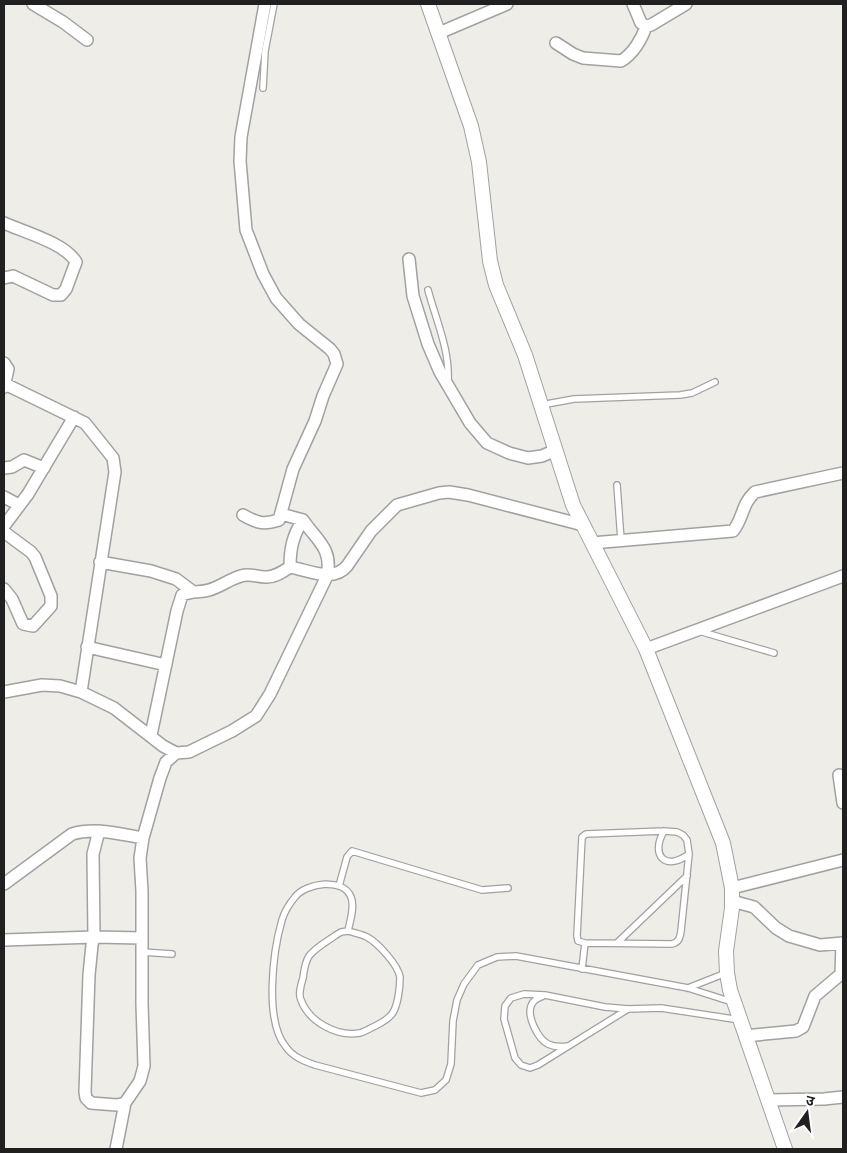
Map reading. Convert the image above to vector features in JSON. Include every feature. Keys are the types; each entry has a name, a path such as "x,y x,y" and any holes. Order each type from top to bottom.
{"street":[{"path":"33,4 63,22 87,40"},
{"path":"243,515 260,523 267,524 279,520 293,469 315,421 336,364 334,354 330,349 299,324 276,298 262,274 246,230 240,161 240,137 265,4"},
{"path":"428,4 471,126 479,162 490,261 494,277 525,355 573,505 646,649 723,843 732,895 726,951 727,973 734,1003 784,1149"},
{"path":"439,33 508,4"},
{"path":"633,4 641,24 646,26 652,25 686,4"},
{"path":"556,43 572,54 583,58 621,61 626,58 640,41 646,26"},
{"path":"4,223 57,246 72,256 76,262 66,289 61,295 53,295 13,276 4,278"},
{"path":"409,259 412,290 428,344 440,372 470,423 487,443 510,453 528,458 542,456 556,450"},
{"path":"4,363 8,369 4,386 74,417 85,424 113,458 115,464 81,692"},
{"path":"4,526 28,494 74,417"},
{"path":"4,468 12,467 24,460 44,468"},
{"path":"592,543 733,531 738,524 747,500 755,492 843,473"},
{"path":"151,735 176,611 182,595 192,591 203,592 210,590 242,576 266,577 277,575 290,567 327,576 343,572 371,531 397,505 439,493 449,492 468,495 582,524"},
{"path":"4,497 19,505"},
{"path":"4,692 42,685 60,686 81,692 114,708 163,746 176,753 189,752 232,731 256,716 270,694 327,576 329,568 328,556 321,542 303,520 281,514"},
{"path":"290,567 294,533 303,520"},
{"path":"4,532 35,557 51,596 51,606 33,626 28,626 23,624 12,599 4,589"},
{"path":"100,562 159,573 176,579 192,591"},
{"path":"646,649 843,576"},
{"path":"88,647 166,666"},
{"path":"116,1149 126,1102 140,1081 144,1066 140,858 142,838 166,762 176,753"},
{"path":"839,775 843,803"},
{"path":"4,884 72,834 81,831 99,830 142,838"},
{"path":"99,830 93,854 94,937 89,975 85,1092 86,1098 91,1104 118,1105 126,1102"},
{"path":"732,895 843,860"},
{"path":"732,895 754,907 776,928 789,936 820,945 843,943 841,974 815,996 803,1027 796,1031 745,1036"},
{"path":"4,940 94,937 142,938"},
{"path":"768,1100 842,1100"}],"lane":[{"path":"263,88 265,51 274,4"},
{"path":"428,290 449,366 448,384"},
{"path":"541,405 574,400 680,395 692,393 715,382"},
{"path":"617,485 622,540"},
{"path":"697,630 774,653"},
{"path":"664,831 658,840 658,852 662,859 671,862 680,860 689,854"},
{"path":"676,832 683,835 687,840 689,854 681,931 677,943 585,943 578,940 582,837 586,834 676,832"},
{"path":"339,886 347,857 352,851 482,890 508,888"},
{"path":"618,942 686,876"},
{"path":"348,931 352,911 352,898 346,889 331,884 315,885 296,896 282,918 272,970 274,1013 277,1030 285,1047 299,1059 421,1093 435,1090 446,1080 451,1064 452,1029 457,1000 464,984 478,965 497,956 516,956 688,988 734,1003"},
{"path":"348,931 367,937 376,944 397,966 400,983 395,1009 391,1016 386,1021 366,1031 357,1033 346,1033 321,1026 312,1019 300,1000 305,964 309,956 336,935 348,931"},
{"path":"582,969 585,943"},
{"path":"142,952 172,954"},
{"path":"688,988 727,973"},
{"path":"628,1010 530,1068 521,1066 515,1058 504,1019 505,1006 511,998 524,994 545,995 628,1010 661,1008 740,1020"},
{"path":"545,995 537,998 531,1005 530,1014 539,1037 547,1044 557,1047 568,1046"}]}
